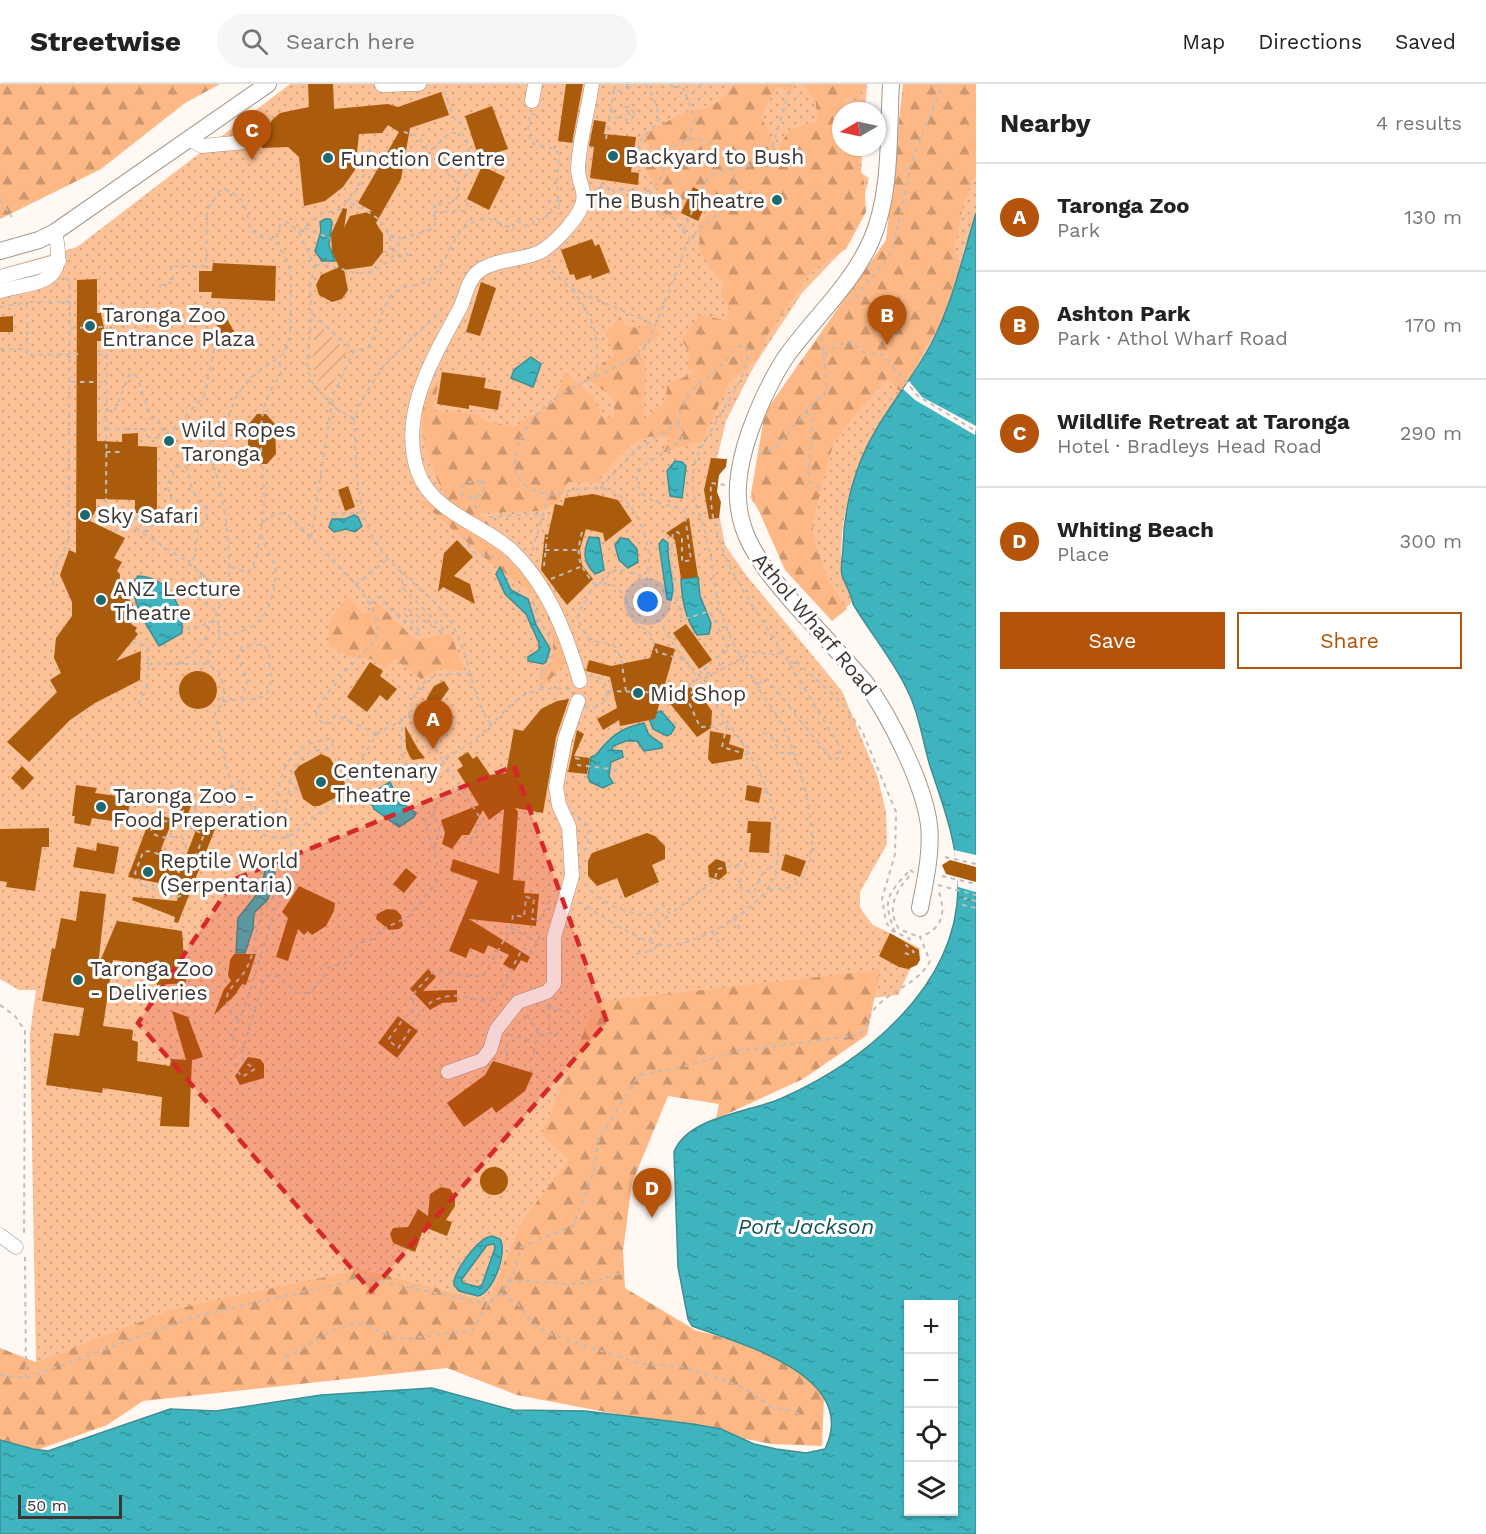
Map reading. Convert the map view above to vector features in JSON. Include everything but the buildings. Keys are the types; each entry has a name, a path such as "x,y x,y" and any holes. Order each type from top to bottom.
{"main road":[{"path":"0,251 39,240 56,232 268,84"},
{"name":"Athol Wharf Road","path":"891,84 883,199 872,240 861,261 798,340 767,388 741,461 737,500 742,526 757,559 864,681 876,697 897,738 921,792 929,825 929,844 920,908"}],"street":[{"path":"382,85 418,84"},
{"path":"532,101 535,84"},
{"path":"448,1072 482,1060 490,1050 496,1030 518,1002 547,992 554,984 553,945 572,876 572,847 566,816 559,805 556,787 565,739 578,691 570,646 538,579 504,557 467,517 428,491 418,473 412,445 414,414 423,382 445,332 465,297 470,279 480,270 540,252 575,217 583,204 584,194 578,170 592,84"},
{"path":"189,139 202,146 245,142"},
{"path":"0,291 50,278 58,266 56,232"},
{"path":"0,277 58,266"},
{"path":"0,1234 20,1244"}],"path":[{"path":"606,139 616,84"},
{"path":"626,84 631,84"},
{"path":"614,90 622,92 636,84"},
{"path":"566,895 649,941 661,945 675,945 712,931 761,899 773,879 776,864 777,836 769,793 745,743 726,723 660,619 647,591 649,557 642,529 632,506 615,493 600,488 549,495 531,489 522,481 516,469 515,453 521,437 531,420 546,405 567,391 638,355 648,343 690,240 717,218 728,203 734,187 733,169 727,156 716,144 702,139 687,140 672,148 662,148 650,153 647,164 644,166 637,162 640,138 657,124 659,117 645,84"},
{"path":"671,84 673,88 682,85 696,119 687,140"},
{"path":"686,95 697,90 701,84"},
{"path":"683,231 708,177 716,172 763,162 770,156 791,84"},
{"path":"444,91 456,123 466,123"},
{"path":"611,106 615,117 620,119 629,118 630,113 624,109 626,106 632,109 632,120"},
{"path":"536,115 530,114 528,137 536,146 555,149 560,155 556,180 560,201 559,217"},
{"path":"400,239 433,229 434,204 451,203 457,198 459,191 456,179 445,171 446,157 457,155 463,174 468,174 471,152 466,137 455,132 450,133 431,150 427,150 418,136 404,132"},
{"path":"299,232 318,215 341,209 348,201 365,175 370,159 370,142"},
{"path":"612,191 650,191 660,182 672,148"},
{"path":"601,188 602,179"},
{"path":"603,210 613,205 615,198 612,191 606,187"},
{"path":"159,286 174,282 170,266 206,266 207,210 222,188 238,195 245,203 251,231 276,241"},
{"path":"650,191 658,211 673,218 690,240"},
{"path":"0,200 12,217"},
{"path":"348,201 383,220 390,236 390,250"},
{"path":"434,212 465,211 469,201"},
{"path":"354,351 370,347 373,332 383,317 390,298 396,291 430,279 458,232 487,218 513,229 516,221 531,227 535,218 540,220 552,213 549,202 560,201"},
{"path":"220,636 216,611 228,595 231,567 216,470 208,456 210,442 222,432 237,395 250,378 279,359 285,352 290,335 291,279 288,262 276,241 276,230 287,222 299,232 314,265 310,288 312,314 307,363 311,381 332,405 354,419"},
{"path":"304,228 330,238"},
{"path":"390,236 397,235 400,239"},
{"path":"382,252 396,251 400,239"},
{"path":"314,265 335,267 350,274 364,275 376,270 394,255 400,257 406,252 410,258"},
{"path":"53,585 53,568 63,556 68,540 70,282 58,266"},
{"path":"552,272 570,288 590,316 598,339 599,356 595,377"},
{"path":"570,288 655,325"},
{"path":"465,297 448,303 431,323 385,364 362,399 354,419 361,512 375,540 388,559 419,586 452,624 480,708 491,725"},
{"path":"0,307 27,302 70,302"},
{"path":"27,302 27,355 78,354"},
{"path":"312,314 354,351"},
{"path":"70,328 107,327 106,505 228,595"},
{"path":"825,354 850,341 864,352 883,355 918,396 974,430"},
{"path":"164,434 172,431 204,396 215,343"},
{"path":"600,488 638,449 678,423 681,405 693,390 736,348 742,345 746,347 748,359 737,387 694,464 693,494 697,516 706,536 722,617 756,684 784,727 801,776 812,829 810,862 804,878 796,885 777,890 767,889"},
{"path":"0,349 27,349"},
{"path":"311,538 332,405 354,351"},
{"path":"98,355 107,354"},
{"path":"231,567 248,573 256,560 266,492 261,468 261,411 269,390 281,375 279,359"},
{"path":"106,429 144,429 148,437 166,438 158,419 152,419 136,375 129,375 115,410 107,410"},
{"path":"70,382 107,382"},
{"path":"805,413 811,416 813,432 808,466 809,482 822,489"},
{"path":"678,423 682,427 682,440 662,455 642,465 638,470 637,484 639,490 650,501 684,509 691,562 682,562 682,538 678,532 673,533 670,559 676,579 676,600 682,620 710,611 729,650 716,658 722,669"},
{"path":"106,452 121,452"},
{"path":"143,532 170,511 172,500 167,485 177,467 187,468 193,493 198,503 206,508 207,517 198,530 195,556 190,565"},
{"path":"482,481 485,483 486,491 483,495 475,496 462,494 462,486 467,482 482,481"},
{"path":"728,486 711,483 714,524 720,545 739,586 782,651 840,747 840,758 831,759 767,679 756,684"},
{"path":"530,559 549,495"},
{"path":"475,496 476,511 467,517 461,532 473,552 504,557"},
{"path":"332,514 361,512"},
{"path":"122,519 145,519 145,513"},
{"path":"262,524 272,515 284,513 293,519 356,585 370,604 378,621 377,635 327,695 316,716 322,723 331,723 336,715 377,734"},
{"path":"482,518 534,514 542,516"},
{"path":"115,533 122,519"},
{"path":"582,532 578,549 580,567 596,586"},
{"path":"208,664 208,653 220,636 245,632 259,623 267,612 275,584 275,567 260,536"},
{"path":"545,569 547,537"},
{"path":"682,538 688,537"},
{"path":"545,550 578,549"},
{"path":"356,585 388,559"},
{"path":"551,579 580,567"},
{"path":"627,692 621,658 615,645 589,640 577,619 579,609 587,601 589,593 616,569 648,578"},
{"path":"370,604 378,597 418,635 421,633 405,614 409,610 442,633 444,630 402,587 402,573"},
{"path":"202,574 194,586 195,596 216,611"},
{"path":"548,574 556,586"},
{"path":"596,586 607,584 619,589 628,599 634,622 651,633 657,652 686,660"},
{"path":"532,600 537,617 555,647 548,669 541,670 541,688"},
{"path":"185,617 189,629 197,630 210,621 216,622"},
{"path":"178,664 200,647 209,634 210,621"},
{"path":"132,642 148,645 147,682 141,701 135,706"},
{"path":"223,702 241,699 250,701 262,698 268,692 271,676 270,660 267,648 262,644 242,647 238,658 248,681 241,699"},
{"path":"555,647 570,646"},
{"path":"607,691 676,693 703,676 705,678 753,652 777,655 782,651"},
{"path":"789,664 795,660 845,705 862,731 896,812 895,854 882,899 886,922 895,932 910,939 906,945 914,952 910,955 905,953"},
{"path":"148,664 208,664 219,672 224,688 223,702 215,713 231,784 247,820 259,834 276,839 289,837 317,815 329,809 338,799"},
{"path":"409,716 411,703 419,688 429,678 441,673 470,675"},
{"path":"442,760 477,739 519,698 541,688 578,691 589,676 599,678 607,691"},
{"path":"702,686 686,696 700,726 717,726 726,723"},
{"path":"419,688 428,691"},
{"path":"601,705 607,691"},
{"path":"347,780 377,734 401,718 409,716 417,720 479,816 480,825 470,841"},
{"path":"401,718 399,748 410,768"},
{"path":"726,723 722,747 752,756"},
{"path":"763,732 771,737 781,753 793,753"},
{"path":"252,809 261,810 265,817 271,818 276,813 283,768 293,753 315,742 331,739 333,747 328,750 317,750 298,761 291,771 283,825 296,863 284,897 274,912 233,1034 232,1052 235,1068 242,1077 255,1069 243,1061 241,1054 264,979 272,974 280,977 296,993 311,993 329,967 345,963 360,943 373,939 381,930 408,918 436,883 440,870 424,822 426,818 434,816"},
{"path":"579,765 619,770"},
{"path":"177,825 166,821 153,823 151,831 154,835 167,838 182,837 186,840 184,853 174,870 165,867 163,857 148,851 143,852 135,873 142,885 175,898 180,896 203,837 190,825 197,808 207,795 220,794 231,784 240,782 261,825 270,828 283,825"},
{"path":"289,791 298,786"},
{"path":"434,853 439,828 434,816 435,805 460,788"},
{"path":"763,792 769,793"},
{"path":"220,794 227,807 222,823"},
{"path":"167,838 174,833 186,804 197,808"},
{"path":"566,816 580,816 588,826 588,844 580,859"},
{"path":"772,836 777,836"},
{"path":"941,856 976,864"},
{"path":"649,941 657,926 670,914 714,881 718,869 746,863 738,886 753,894 763,872 776,864"},
{"path":"285,1357 305,1349 346,1325 360,1323 397,1338 452,1331 471,1332 488,1304 501,1294 514,1272 520,1247 573,1226 593,1174 599,1138 639,1075 675,1069 738,1051 860,1035 870,1013 925,970 930,961 920,937 899,929 891,910 896,894 913,872 910,870 888,898 888,918 895,932"},
{"path":"581,876 589,891 602,900 642,915 652,915 663,905 670,914"},
{"path":"920,937 937,928 943,917 944,908 936,885 942,876 976,884"},
{"path":"942,886 976,895"},
{"path":"238,1019 231,1016 226,999 228,993 245,970 259,930 257,922 260,914 276,896 284,897"},
{"path":"542,932 531,954 523,948 508,972 508,981 502,991 490,1001 462,996 436,999 425,1005 398,1048 388,1040 404,1018 412,1012 414,993 433,972 454,972 472,978 484,975 511,928 513,915 524,916 526,897 534,899 532,920 540,920 550,900"},
{"path":"976,901 965,898 963,905 976,908"},
{"path":"733,917 740,929"},
{"path":"511,928 537,942"},
{"path":"712,931 719,942"},
{"path":"636,954 647,952 661,945"},
{"path":"0,1005 15,1016 24,1031 20,1244"},
{"path":"550,1032 548,1006 570,1012"},
{"path":"520,1020 526,1013 540,1035"},
{"path":"507,1056 509,1034 514,1027"},
{"path":"534,1053 534,1042 540,1035 550,1032 559,1034"},
{"path":"509,1034 534,1042"},
{"path":"26,1265 26,1377"},
{"path":"508,1282 536,1280 569,1284 601,1280 624,1272"},
{"path":"0,1375 26,1377 168,1325 289,1294 364,1278 488,1304"},
{"path":"412,1289 414,1282"},
{"path":"501,1294 517,1303 533,1324 550,1334 640,1364 679,1366 712,1376 742,1387 770,1407 802,1414"}],"highlighted area":[{"path":"514,766 607,1022 371,1291 138,1023 235,879"}],"shaded area":[{"path":"290,84 867,84 866,102 832,102 832,156 862,156 861,173 869,178 854,233 844,249 802,293 754,366 726,421 712,478 725,545 746,575 842,691 878,778 886,812 887,844 860,892 860,908 873,925 920,948 898,995 856,1000 686,1045 561,1193 520,1224 488,1301 363,1269 15,1443 0,1440 0,1348 36,1362 30,1033 36,990 19,990 0,979 0,269 77,247"},
{"path":"976,84 976,211 974,221 953,294 937,330 880,427 863,460 850,494 842,531 842,572 852,602 832,621 750,497 902,249"},
{"path":"317,324 347,351 328,394 316,377 314,369 313,353"}],"green space":[{"path":"0,84 220,84 185,103 101,169 0,219"},
{"path":"735,84 795,84 792,94 777,86 761,116 777,151 789,130 817,122 816,103 804,84 866,84 858,99 832,102 832,156 857,156 864,182 866,212 846,249 813,270 769,332 758,358 729,383 701,443 692,443 659,454 672,438 658,436 637,441 620,455 597,483 567,482 560,502 540,511 479,513 548,584 570,630 565,663 542,688 539,668 553,661 553,640 544,601 492,564 420,501 451,508 424,442 423,407 429,392 440,379 432,411 475,414 486,421 514,427 555,401 564,372 593,397 602,417 614,418 614,398 586,378 614,354 606,333 620,317 625,326 640,328 652,323 660,335 637,348 645,364 644,420 666,400 667,385 695,372 688,368 689,352 682,340 699,315 725,320 730,310 722,298 723,282 701,255 698,225 714,207 702,199 675,218 657,217 661,195 649,173 639,163 659,158 642,135 687,111 705,109 721,100"},
{"path":"903,84 976,84 976,173 963,205 954,250 960,266 941,323 901,393 888,378 857,412 833,444 812,524 817,550 830,584 847,609 832,621 785,570 751,493 765,412 886,240"},
{"path":"349,597 364,615 378,603 415,640 451,634 464,671 439,669 421,679 395,659 385,669 371,659 349,657 330,646 329,631 334,613"},
{"path":"880,970 867,1035 803,1079 716,1119 719,1104 668,1096 632,1183 623,1251 625,1288 695,1330 784,1354 824,1397 822,1446 772,1444 517,1395 447,1368 143,1401 107,1425 37,1450 0,1440 0,1348 36,1363 171,1310 363,1269 488,1301 520,1224 569,1160 542,1134 596,1002"}],"water":[{"name":"Port Jackson","path":"976,213 976,1534 0,1534 0,1440 48,1451 170,1409 216,1411 321,1395 432,1388 513,1410 585,1411 693,1424 721,1429 754,1444 776,1449 806,1453 825,1449 832,1423 826,1401 811,1382 789,1366 764,1353 692,1326 688,1319 678,1267 674,1152 681,1140 705,1123 780,1099 843,1064 873,1042 900,1017 923,989 941,958 953,925 958,889 956,858 916,713 898,672 853,604 841,569 848,502 862,457 890,407 921,362 941,323 953,292"},
{"path":"330,219 332,222 329,245 335,261 322,261 315,251 321,231 320,222"},
{"path":"531,357 541,364 533,387 511,378 514,370"},
{"path":"675,461 682,462 686,466 682,498 670,496 667,471"},
{"path":"354,515 358,517 362,526 355,532 346,529 334,532 329,527 332,519 345,519"},
{"path":"589,537 599,538 604,570 595,574 585,557"},
{"path":"620,538 628,539 637,549 638,562 628,568 619,560 615,545"},
{"path":"663,539 668,543 673,587 671,600 667,599 659,544"},
{"path":"500,567 511,590 528,599 536,625 550,649 546,662 543,664 528,661 528,657 539,650 539,643 526,614 505,594 496,574"},
{"path":"138,576 157,581 165,587 172,594 180,612 182,633 159,646 140,614 131,586"},
{"path":"698,577 700,596 711,623 709,634 697,635 683,601 681,579"},
{"path":"661,711 675,727 667,736 653,729 648,716"},
{"path":"644,723 649,735 662,744 662,748 644,751 637,741 626,741 613,746 612,750 622,751 623,757 611,762 609,776 613,783 603,788 590,782 588,777 591,757 596,755 616,734"},
{"path":"390,782 399,801 416,813 414,817 399,827 374,809 368,795"},
{"path":"266,863 275,873 268,899 254,913 253,928 245,953 236,953 238,918 262,888"},
{"path":"492,1236 500,1239 502,1245 501,1262 494,1280 484,1293 478,1296 459,1291 454,1285 462,1264 486,1238","holes":["494,1244 495,1248 482,1285 478,1287 463,1283 462,1279 487,1245"]}],"pier":[{"path":"909,381 922,397 976,426 975,435 915,400 903,389"},
{"path":"954,850 976,855 976,892 958,887"}],"place":[{"name":"Backyard to Bush","path":"613,156"},
{"name":"Function Centre","path":"328,158"},
{"name":"Wildlife Retreat at Taronga","path":"252,160"},
{"name":"The Bush Theatre","path":"777,200"},
{"name":"Taronga Zoo Entrance Plaza","path":"90,326"},
{"name":"Ashton Park","path":"887,345"},
{"name":"Wild Ropes Taronga","path":"169,441"},
{"name":"Sky Safari","path":"85,515"},
{"name":"ANZ Lecture Theatre","path":"101,600"},
{"name":"Mid Shop","path":"638,693"},
{"name":"Taronga Zoo","path":"433,749"},
{"name":"Centenary Theatre","path":"321,782"},
{"name":"Taronga Zoo - Food Preperation","path":"101,807"},
{"name":"Reptile World (Serpentaria)","path":"148,872"},
{"name":"Taronga Zoo - Deliveries","path":"78,980"},
{"name":"Whiting Beach","path":"652,1218"}]}
